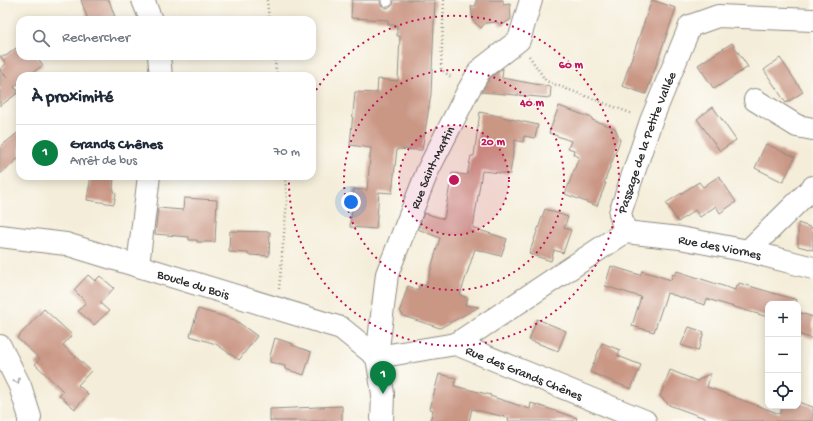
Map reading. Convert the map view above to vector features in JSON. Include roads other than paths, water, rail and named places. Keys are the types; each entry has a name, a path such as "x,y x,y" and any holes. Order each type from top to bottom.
{"street":[{"path":"143,0 149,16"},
{"name":"Rue Saint-Martin","path":"382,421 383,394 377,357 387,274 428,170 468,91 480,70 519,40 531,0"},
{"name":"Passage de la Petite Vallée","path":"456,344 625,232 620,213 651,121 690,26 718,16 813,20"},
{"path":"159,60 161,72"},
{"path":"755,100 797,126 813,129"},
{"path":"138,265 149,180"},
{"path":"748,251 812,189"},
{"name":"Rue des Viornes","path":"625,232 680,238 748,251 813,268"},
{"name":"Boucle du Bois","path":"0,236 66,244 341,328 377,357"},
{"name":"Rue des Grands Chênes","path":"377,357 456,344 645,421"},
{"path":"0,346 20,386 30,416 30,421"}],"place":[{"name":"Grands Chênes","path":"383,394"}]}
